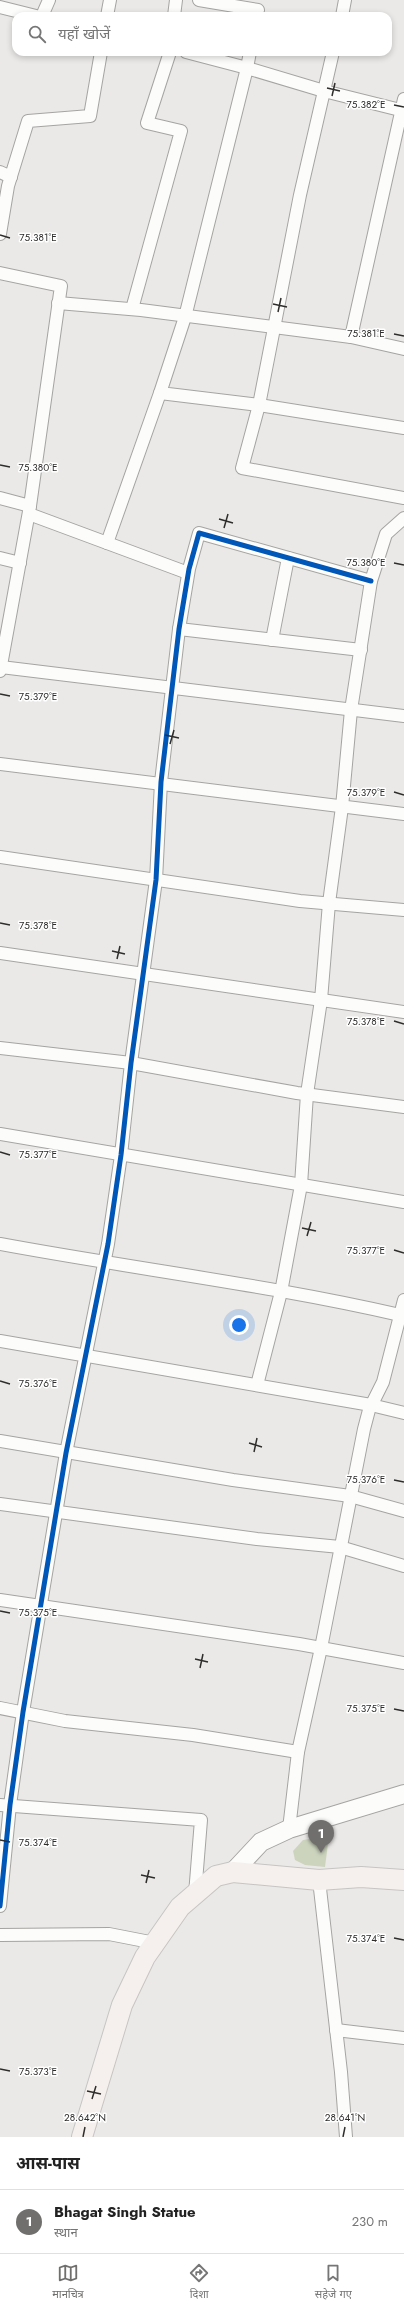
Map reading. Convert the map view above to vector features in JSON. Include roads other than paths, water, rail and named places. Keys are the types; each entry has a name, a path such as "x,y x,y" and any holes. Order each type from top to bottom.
{"main road":[{"path":"82,2137 122,2005 145,1957 180,1907 216,1876 233,1872 320,1880 361,1877 404,1880"}],"street":[{"path":"44,12 49,0"},
{"path":"108,12 110,0"},
{"path":"174,12 176,0"},
{"path":"199,0 259,9"},
{"path":"343,12 345,0"},
{"path":"0,7 20,12"},
{"path":"0,234 6,175 28,121 90,116 100,56"},
{"path":"132,309 181,131 147,123 169,56"},
{"path":"201,56 324,91 403,107 351,337"},
{"path":"107,543 185,317 249,56"},
{"path":"332,56 300,195 259,405 242,468 404,498"},
{"path":"0,273 60,286 30,510 3,639 0,669 172,687 404,716"},
{"path":"58,303 132,309 185,317 351,337 404,350"},
{"path":"160,393 259,405 404,428"},
{"path":"0,498 107,543 188,573"},
{"path":"257,1385 281,1292 301,1185 307,1094 321,1000 329,903 342,808 351,710 371,581 386,534 404,518"},
{"path":"0,1906 5,1805 24,1712 66,1453 104,1264 121,1155 142,973 156,880 161,782 179,629 188,573 199,533 371,581"},
{"path":"0,558 20,563"},
{"path":"272,640 288,558"},
{"path":"179,629 361,650"},
{"path":"0,764 161,782 342,808 404,814"},
{"path":"0,857 329,903 404,910"},
{"path":"0,953 404,1012"},
{"path":"0,1048 131,1063 307,1094 404,1107"},
{"path":"0,1134 404,1202"},
{"path":"0,1244 104,1264 281,1292 402,1316"},
{"path":"289,1829 298,1752 321,1648 364,1429 371,1404 383,1382 402,1316 404,1300"},
{"path":"0,1341 85,1357 371,1404 404,1413"},
{"path":"0,1442 233,1480 350,1496 404,1511"},
{"path":"0,1504 257,1539 340,1547 404,1566"},
{"path":"0,1600 321,1648 404,1663"},
{"path":"0,1708 65,1721 193,1735 298,1752"},
{"path":"233,1872 261,1842 289,1829 404,1794"},
{"path":"5,1805 201,1820 195,1894"},
{"path":"320,1880 346,2137"},
{"path":"0,1935 109,1934 155,1943"},
{"path":"336,2030 404,2038"}],"place":[{"name":"Bhagat Singh Statue","path":"321,1853"}]}
